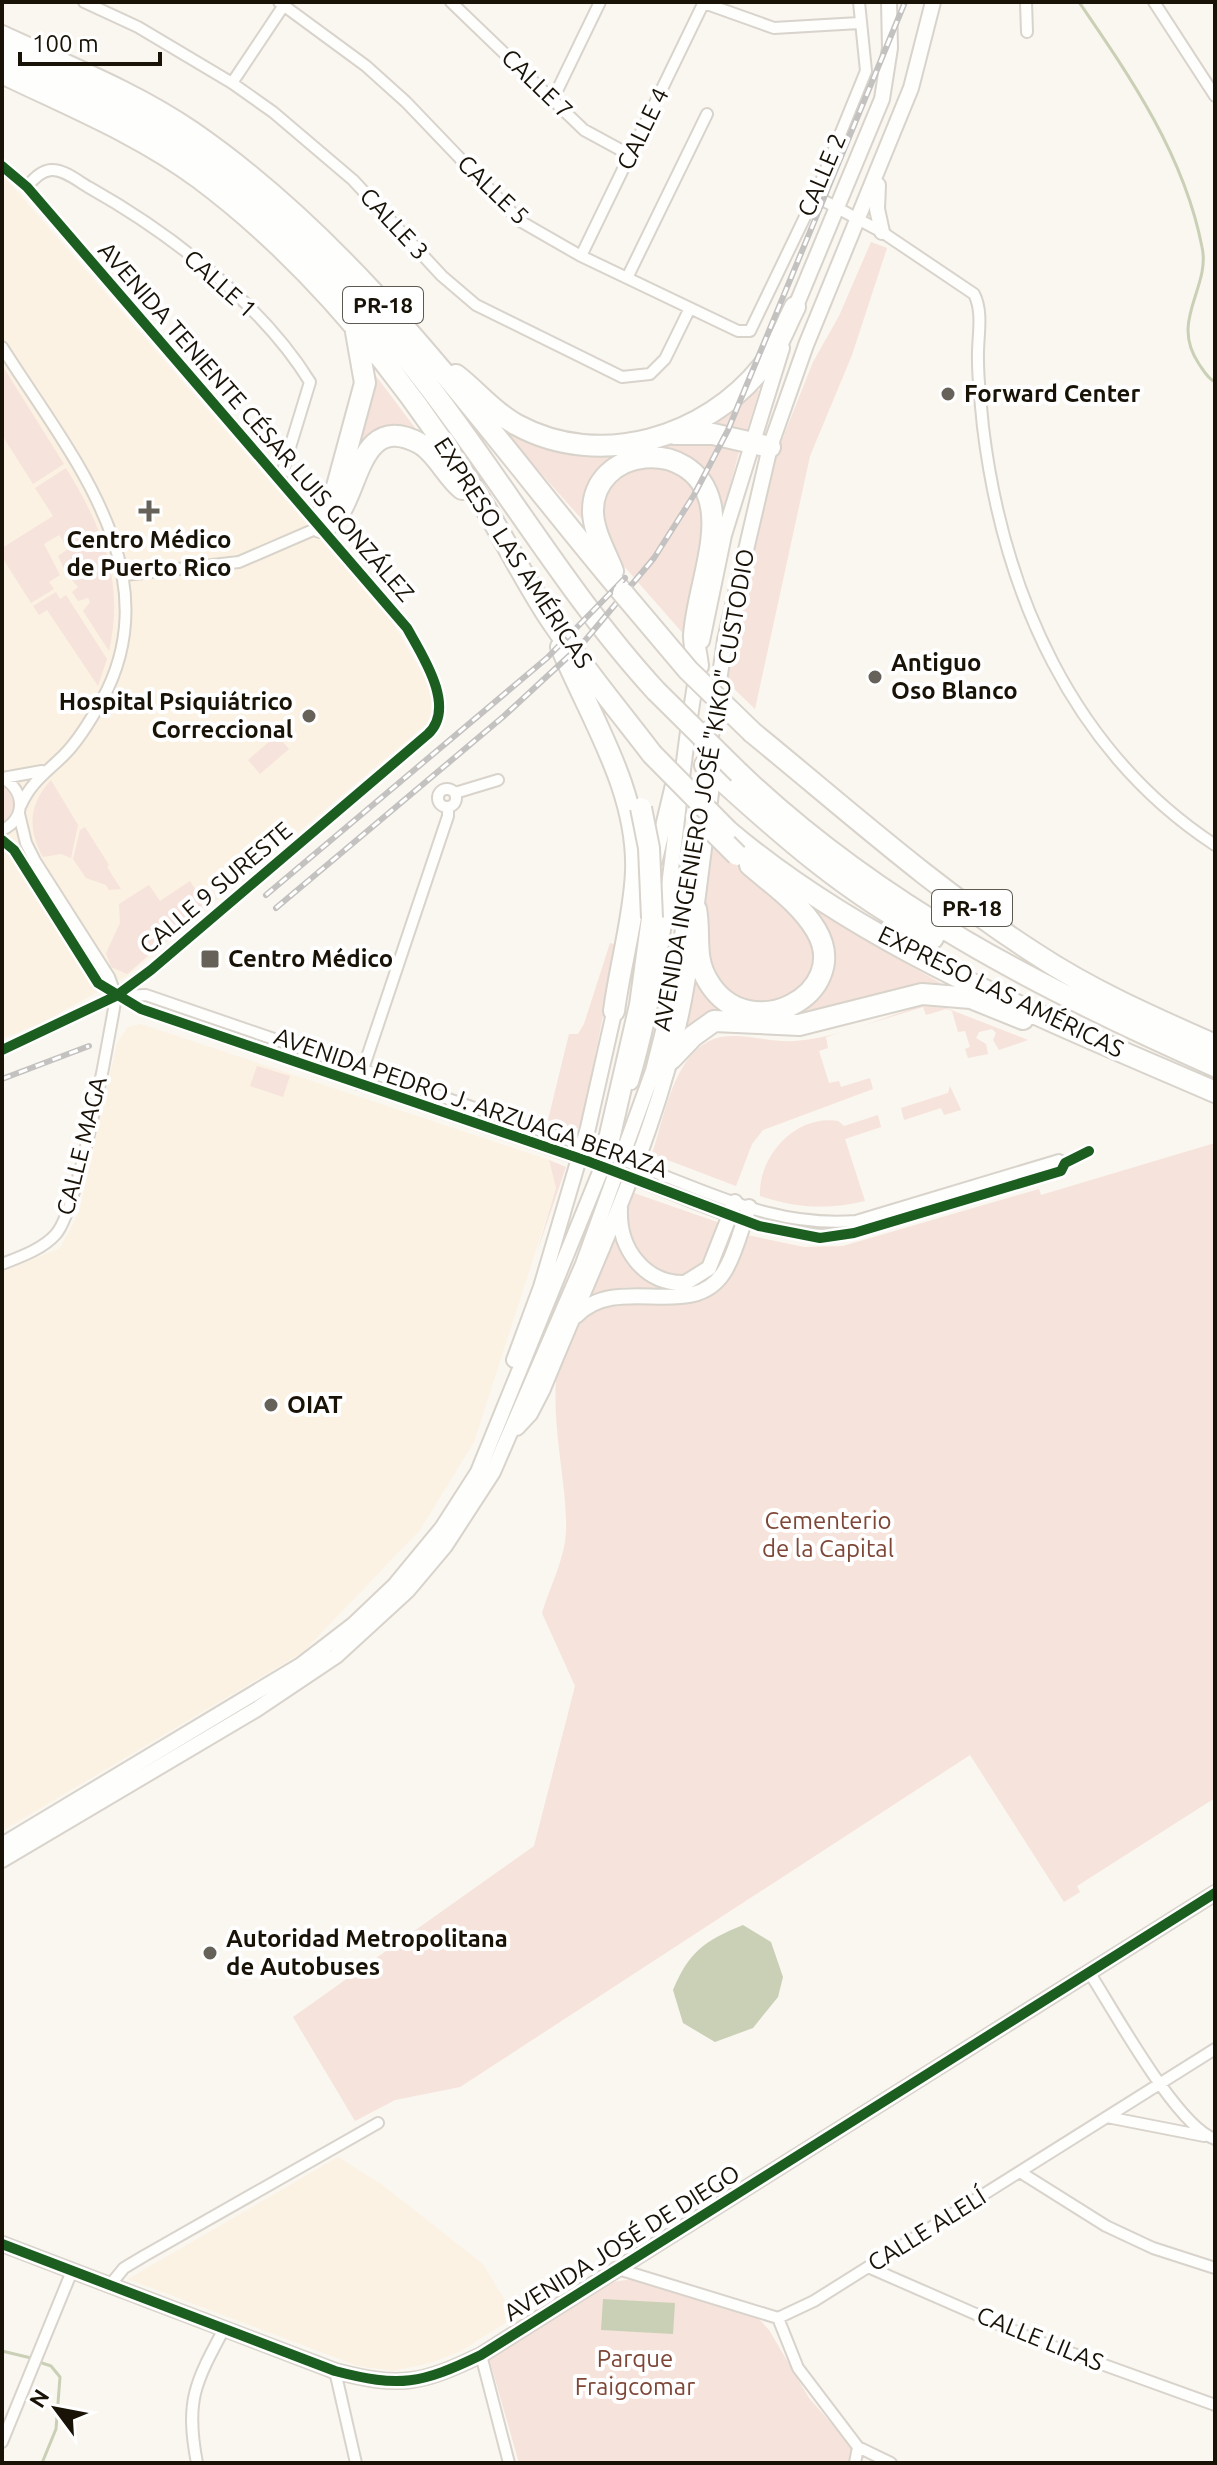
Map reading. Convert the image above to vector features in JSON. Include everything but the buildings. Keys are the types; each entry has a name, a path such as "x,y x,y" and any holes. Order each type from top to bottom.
{"highway":[{"name":"EXPRESO LAS AMÉRICAS","path":"2,36 156,110 223,155 293,212 432,360 688,670 753,733 861,822 1035,954 1091,987 1215,1045"},
{"path":"2,54 88,94 177,145 244,193 290,232 419,374 580,598 656,691 798,826 872,882 954,937 1022,975"},
{"name":"EXPRESO LAS AMÉRICAS","path":"2,73 107,124 196,176 270,238 354,324 429,421 487,510 546,614 652,754 691,797 727,830 783,874 875,933 1215,1092"},
{"path":"432,360 459,377 514,424 552,439 588,446 631,446 670,434 723,404 765,364 795,307"},
{"path":"354,324 365,383 333,501 322,514 320,527 331,526 340,517 361,458 377,443 396,437 425,447 455,483 487,510"},
{"path":"670,434 713,434 760,445"},
{"path":"623,593 595,526 598,490 614,471 640,458 677,461 700,481 711,505 694,637 698,666"},
{"path":"546,614 615,765 633,829 636,873 614,1011"},
{"path":"569,667 616,747 641,808 649,848 652,918 640,1005 589,1155"},
{"path":"710,770 774,828 870,902 941,942 1022,975 1215,1066"},
{"path":"691,797 706,824 737,855 798,906 816,930 823,960 814,986 799,1002 772,1013 751,1013 725,1001 708,983 702,969 697,951 696,909"},
{"path":"671,1059 693,1036 714,1021 799,1025 901,997 940,993 971,998 1056,1032 1092,1037"}],"main road":[{"name":"AVENIDA INGENIERO JOSÉ \"KIKO\" CUSTODIO","path":"2,1860 257,1709 314,1672 362,1635 408,1590 445,1546 493,1472 583,1264 653,1071 675,984 710,770 713,708 744,551 760,445 795,307 882,99 890,48 889,2"},
{"name":"AVENIDA INGENIERO JOSÉ \"KIKO\" CUSTODIO","path":"2,1845 323,1650 395,1585 442,1528 478,1472 589,1155 645,1038 660,961 685,741 724,535 880,168 911,88 933,2"},
{"path":"880,168 877,209 882,232"},
{"path":"497,1423 510,1371 589,1155 614,1011 685,741"},
{"path":"710,770 690,973 671,1059 619,1222 623,1240 644,1270 667,1282 685,1283 703,1275 740,1211"},
{"path":"509,1436 530,1414 633,1183"},
{"path":"570,1322 586,1305 603,1297 680,1297 710,1287 724,1272 740,1211"},
{"name":"AVENIDA JOSÉ DE DIEGO","path":"2,2244 335,2371 375,2381 401,2383 436,2377 481,2355 1215,1893"}],"street":[{"name":"CALLE 3","path":"84,2 138,27 232,83 353,180 442,276 476,305 622,377 650,374 665,359 690,308"},
{"name":"CALLE 7","path":"451,2 584,130 630,155"},
{"path":"553,99 600,2"},
{"name":"CALLE 2","path":"738,331 750,331 815,196 866,71 859,2"},
{"path":"1026,2 1027,32"},
{"path":"1154,2 1215,96"},
{"path":"232,83 283,3"},
{"name":"CALLE 5","path":"283,3 396,93 520,221 581,256 738,331"},
{"path":"704,3 774,28 859,23"},
{"name":"CALLE 4","path":"581,256 704,3"},
{"path":"627,278 707,114"},
{"name":"AVENIDA TENIENTE CÉSAR LUIS GONZÁLEZ","path":"2,166 27,187 407,628 430,672 440,714 436,726"},
{"name":"CALLE 1","path":"27,187 35,176 49,170 61,171 118,203 201,263 291,351 310,382 280,480"},
{"path":"815,196 837,205 882,232 966,287 978,302 984,430 1007,545 1046,655 1076,707 1142,788 1215,845"},
{"path":"2,347 105,512 125,575 125,629 117,664 102,700 65,755 44,771 20,809 2,830"},
{"path":"125,575 239,562 320,527"},
{"name":"CALLE 9 SURESTE","path":"2,1050 116,996 261,878 436,726"},
{"path":"2,778 44,771"},
{"path":"2,778 15,788 26,843 35,861 109,977 116,996"},
{"path":"448,807 440,804 439,794 448,789 455,793 498,780"},
{"path":"448,807 455,803 455,793"},
{"path":"358,1084 448,816 448,807"},
{"name":"AVENIDA PEDRO J. ARZUAGA BERAZA","path":"2,840 14,850 98,983 141,1009 358,1084 589,1155 646,1169 740,1211"},
{"name":"AVENIDA PEDRO J. ARZUAGA BERAZA","path":"116,996 146,995 363,1069 589,1155 633,1183 740,1211 820,1238 854,1233 1061,1171 1065,1163 1089,1151"},
{"name":"CALLE MAGA","path":"2,1264 42,1246 64,1223 86,1140 116,996"},
{"path":"1089,1972 1179,2110 1211,2138"},
{"name":"CALLE ALELÍ","path":"778,2318 814,2301 1215,2049"},
{"path":"1107,2117 1211,2138"},
{"path":"110,2285 124,2268 378,2123"},
{"path":"1020,2172 1106,2226 1153,2248 1215,2268"},
{"name":"CALLE LILAS","path":"868,2267 1035,2340 1215,2405"},
{"path":"618,2269 778,2318 798,2368 858,2447 891,2463"},
{"path":"2,2442 72,2271"},
{"path":"197,2463 189,2422 200,2374 224,2329"},
{"path":"481,2355 509,2463"},
{"path":"335,2371 356,2463"},
{"path":"855,2463 858,2447"}],"shaded area":[{"name":"Centro Médico de Puerto Rico","path":"2,174 393,623 429,685 436,716 127,976 41,1023 2,1039"},
{"path":"141,1024 549,1160 556,1188 474,1442 420,1530 303,1652 2,1831 2,1272 60,1248 79,1212 117,1043 128,1027"},
{"path":"743,1925 771,1942 783,1977 778,1997 753,2028 715,2042 683,2023 673,1990 685,1966 699,1949"},
{"path":"338,2157 381,2184 483,2264 515,2317 459,2352 430,2363 393,2371 358,2366 128,2279"},
{"path":"603,2299 675,2303 673,2334 601,2330"}],"green space":[{"path":"871,242 887,248 852,355 810,456 755,709 725,680 757,528 778,450 813,362 839,316"},
{"path":"2,365 64,464 33,484 2,435"},
{"path":"373,372 425,441 418,437 353,460"},
{"path":"755,388 759,391 745,436 698,423"},
{"path":"498,425 536,439 691,436 740,448 721,520 703,473 619,459 586,524"},
{"path":"640,463 681,468 707,508 687,638 615,556 599,518 609,485"},
{"path":"66,468 100,533 107,555 114,601 109,651 83,611 90,602 88,598 78,601 72,592 78,587 65,572 58,556 68,549 59,535 44,544 60,575 49,582 54,589 31,603 2,557 2,548 53,516 35,488"},
{"path":"56,592 60,599 66,595 107,659 98,686 47,610 39,615 33,606"},
{"path":"277,735 289,749 260,774 248,760"},
{"path":"51,780 78,825 71,858 61,854 43,857 34,836 35,807"},
{"path":"2,783 14,798 14,810 2,825"},
{"path":"85,827 121,889 109,890 106,885 86,878 73,859 80,830"},
{"path":"712,843 784,903 802,922 813,942 817,961 809,980 780,1004 734,1000 711,974 703,928"},
{"path":"190,881 206,906 127,974 111,967 106,953 120,923 119,904 149,885 160,901"},
{"path":"801,897 870,943 951,989 802,1021 734,1017 681,1040 695,963 706,983 765,1015 824,973"},
{"path":"610,943 617,945 581,1127 576,1129 548,1120 569,1034 578,1034 584,1024"},
{"path":"921,1006 946,1008 1028,1040 999,1050 993,1040 996,1033 992,1029 979,1032 976,1038 986,1044 988,1054 968,1058 965,1049 970,1047 965,1031 958,1032 952,1011 946,1009 926,1015 923,1007 859,1027"},
{"path":"857,1027 826,1037 828,1048 819,1051 829,1083 839,1081 841,1087 870,1078 873,1089 763,1130 752,1144 736,1186 652,1154 674,1085 692,1054 705,1043 730,1036 795,1041"},
{"path":"257,1066 290,1076 283,1097 250,1086"},
{"path":"950,1086 961,1110 944,1115 941,1108 904,1120 901,1108 948,1093"},
{"path":"878,1115 881,1127 845,1139 865,1201 838,1206 812,1206 760,1196 765,1166 782,1141 794,1131 823,1121 838,1121 844,1126"},
{"name":"Cementerio de la Capital","path":"1215,1143 1215,1798 1077,1886 1080,1892 1064,1902 970,1755 460,2087 395,2100 355,2121 293,2017 534,1846 575,1686 542,1613 565,1542 566,1517 557,1424 559,1363 568,1338 585,1317 621,1302 696,1299 713,1290 730,1274 747,1235 804,1247 843,1246 1039,1189 1041,1195"},
{"path":"549,1160 566,1167 537,1252 556,1188"},
{"path":"631,1192 720,1223 705,1264 696,1271 676,1276 654,1271 645,1264 632,1247 628,1233 627,1213"},
{"path":"615,1229 617,1244 629,1265 649,1278 687,1286 729,1235 734,1237 720,1266 705,1283 689,1291 616,1288 595,1295 589,1291"},
{"name":"Parque Fraigcomar","path":"633,2279 756,2316 769,2330 809,2398 851,2446 851,2463 519,2463 489,2358 606,2283"}],"waterway":[{"path":"1079,2 1153,118 1169,149 1194,213 1203,262 1188,333 1199,364 1215,382"},
{"path":"2,2351 31,2358"},
{"path":"42,2363 51,2366 60,2377 56,2429 42,2463"}],"railway":[{"path":"276,908 504,716 583,643 654,558 694,495 728,430 905,2"},
{"path":"266,895 547,658 625,578"},
{"path":"2,1079 89,1046"}],"cycle path":[{"path":"2,166 27,187 407,628 434,681 439,710 436,723 428,734 151,970 116,996 2,1050"},
{"path":"2,840 14,850 98,983 141,1009 587,1161 759,1226 820,1238 854,1233 1061,1171 1065,1163 1089,1151"},
{"path":"2,2244 335,2371 377,2380 426,2377 481,2355 1215,1893"}],"place":[{"name":"Forward Center","path":"948,394"},
{"name":"Centro Médico de Puerto Rico","path":"149,511"},
{"name":"Antiguo Oso Blanco","path":"875,677"},
{"name":"Hospital Psiquiátrico Correccional","path":"309,716"},
{"name":"Centro Médico","path":"210,959"},
{"name":"OIAT","path":"271,1405"},
{"name":"Autoridad Metropolitana de Autobuses","path":"210,1953"}]}
